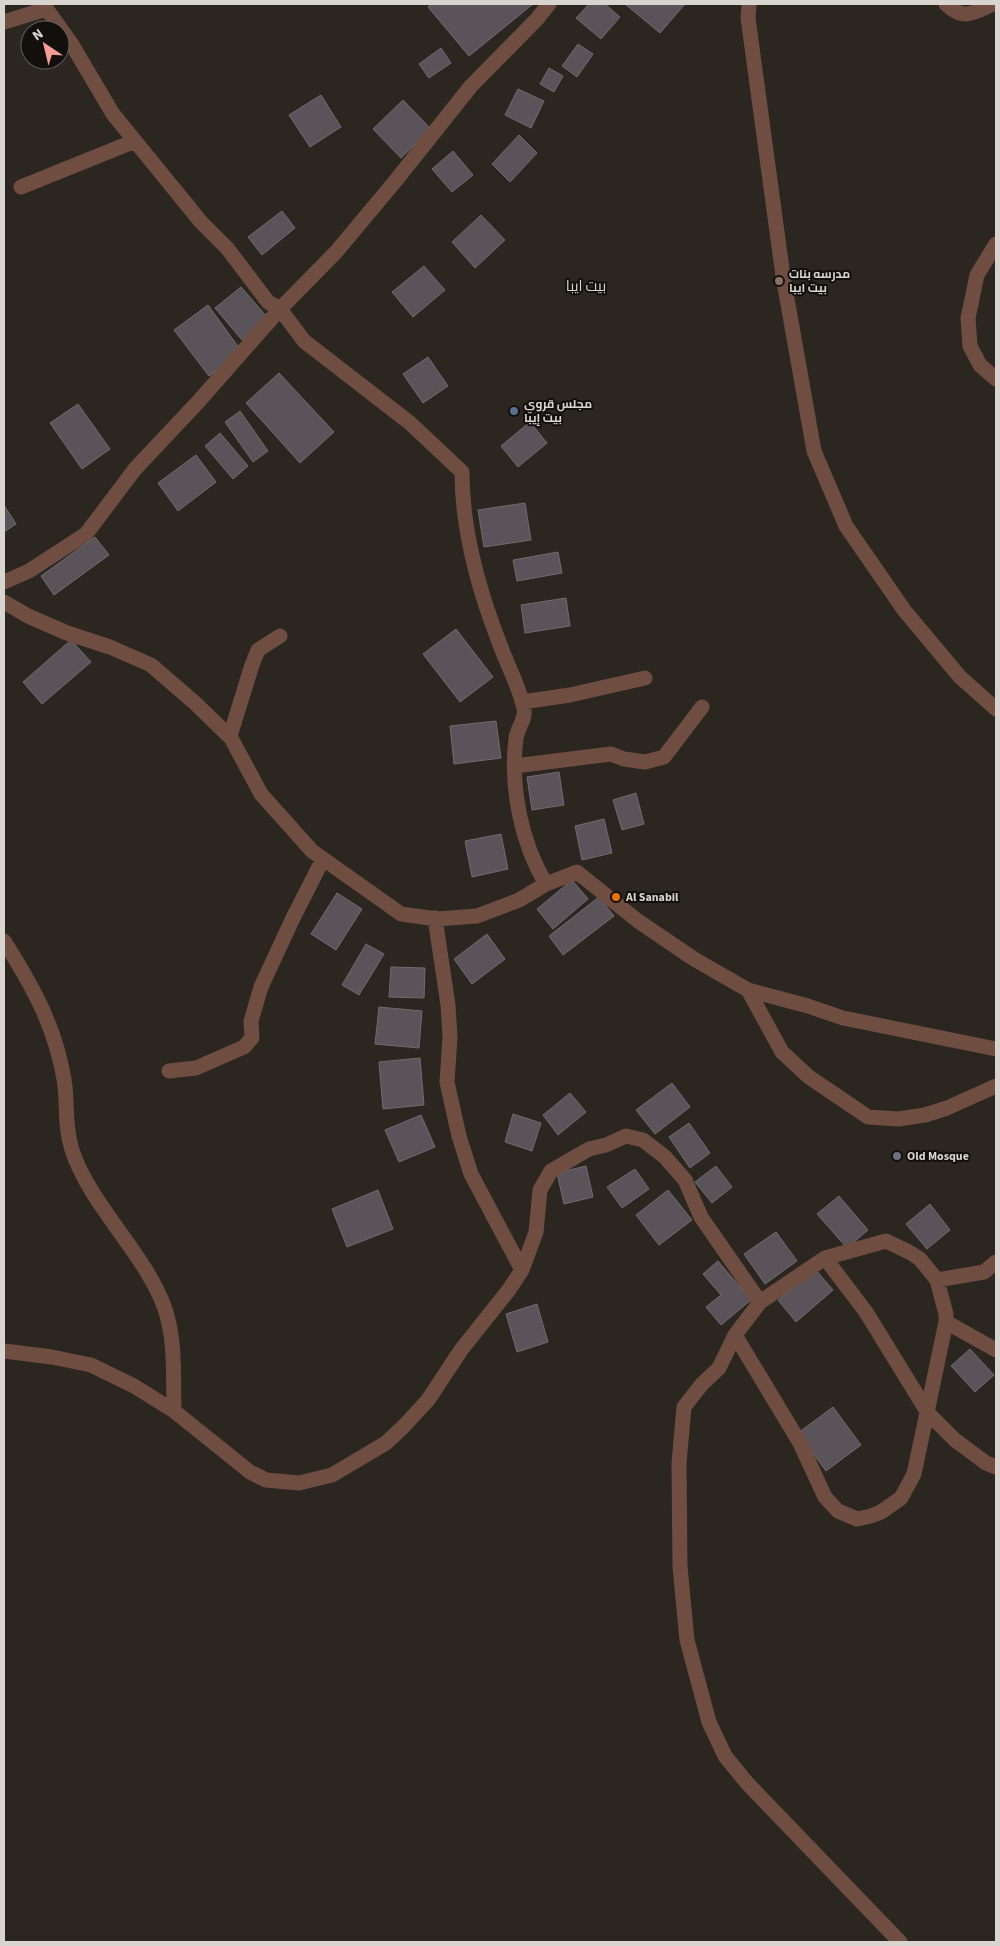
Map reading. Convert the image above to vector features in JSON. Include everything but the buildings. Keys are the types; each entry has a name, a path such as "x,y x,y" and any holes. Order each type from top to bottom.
{"street":[{"path":"4,582 29,571 86,534 135,469 198,402 280,309 336,252 471,86 537,19 549,4"},
{"path":"749,4 748,18 783,276 814,451 846,526 904,610 960,677 996,709"},
{"path":"946,4 956,12 972,14 993,4"},
{"path":"4,22 44,6 71,43 114,114 201,222 227,248 268,302 280,309 304,341 410,423 462,472 466,530 485,603 499,644 518,685 525,712 516,737 515,788 526,840 535,866 546,884"},
{"path":"21,186 135,141"},
{"path":"996,244 977,275 968,318 970,346 980,365 996,380"},
{"path":"4,602 28,616 67,633 110,647 151,665 230,736 261,794 312,851 401,914 435,918 477,916 519,900 546,884 577,872 638,921 694,959 748,990 844,1018 996,1049"},
{"path":"230,736 258,650 280,636"},
{"path":"522,702 570,695 646,678"},
{"path":"515,766 611,754 624,759 645,762 664,757 702,707"},
{"path":"168,1071 196,1068 244,1048 252,1038 251,1021 261,987 323,859"},
{"path":"435,918 448,1005 450,1037 447,1082 459,1136 471,1174 522,1270"},
{"path":"4,941 39,999 51,1032 64,1079 66,1118 72,1150 85,1180 129,1246 164,1306 171,1331 174,1412"},
{"path":"748,990 782,1052 809,1077 868,1117 898,1119 925,1115 964,1101 996,1086"},
{"path":"4,1351 52,1357 91,1365 134,1386 174,1412 250,1472 266,1480 299,1483 332,1475 386,1444 405,1425 428,1400 461,1350 508,1291 522,1270 536,1232 540,1190 551,1171 589,1149 606,1145 626,1136 643,1140 665,1157 685,1180 701,1217 760,1302"},
{"path":"735,1335 800,1443 825,1496 838,1511 857,1519 871,1516 881,1512 901,1498 914,1474 946,1322 938,1280 920,1259 886,1241 824,1258 760,1302 735,1335 719,1368 702,1384 684,1407 679,1463 680,1567 687,1640 707,1713 725,1756 747,1783 900,1942"},
{"path":"824,1258 866,1312 928,1413 955,1440 986,1463 996,1467"},
{"path":"938,1280 984,1272 996,1262"},
{"path":"946,1322 996,1350"}],"place":[{"name":"مدرسه بنات بيت ايبا","path":"779,281"},
{"name":"مجلس قروي بيت إيبا","path":"514,411"},
{"name":"Al Sanabil","path":"616,897"},
{"name":"Old Mosque","path":"897,1156"}],"district":[{"name":"بيت ايبا","path":"586,286"}]}
